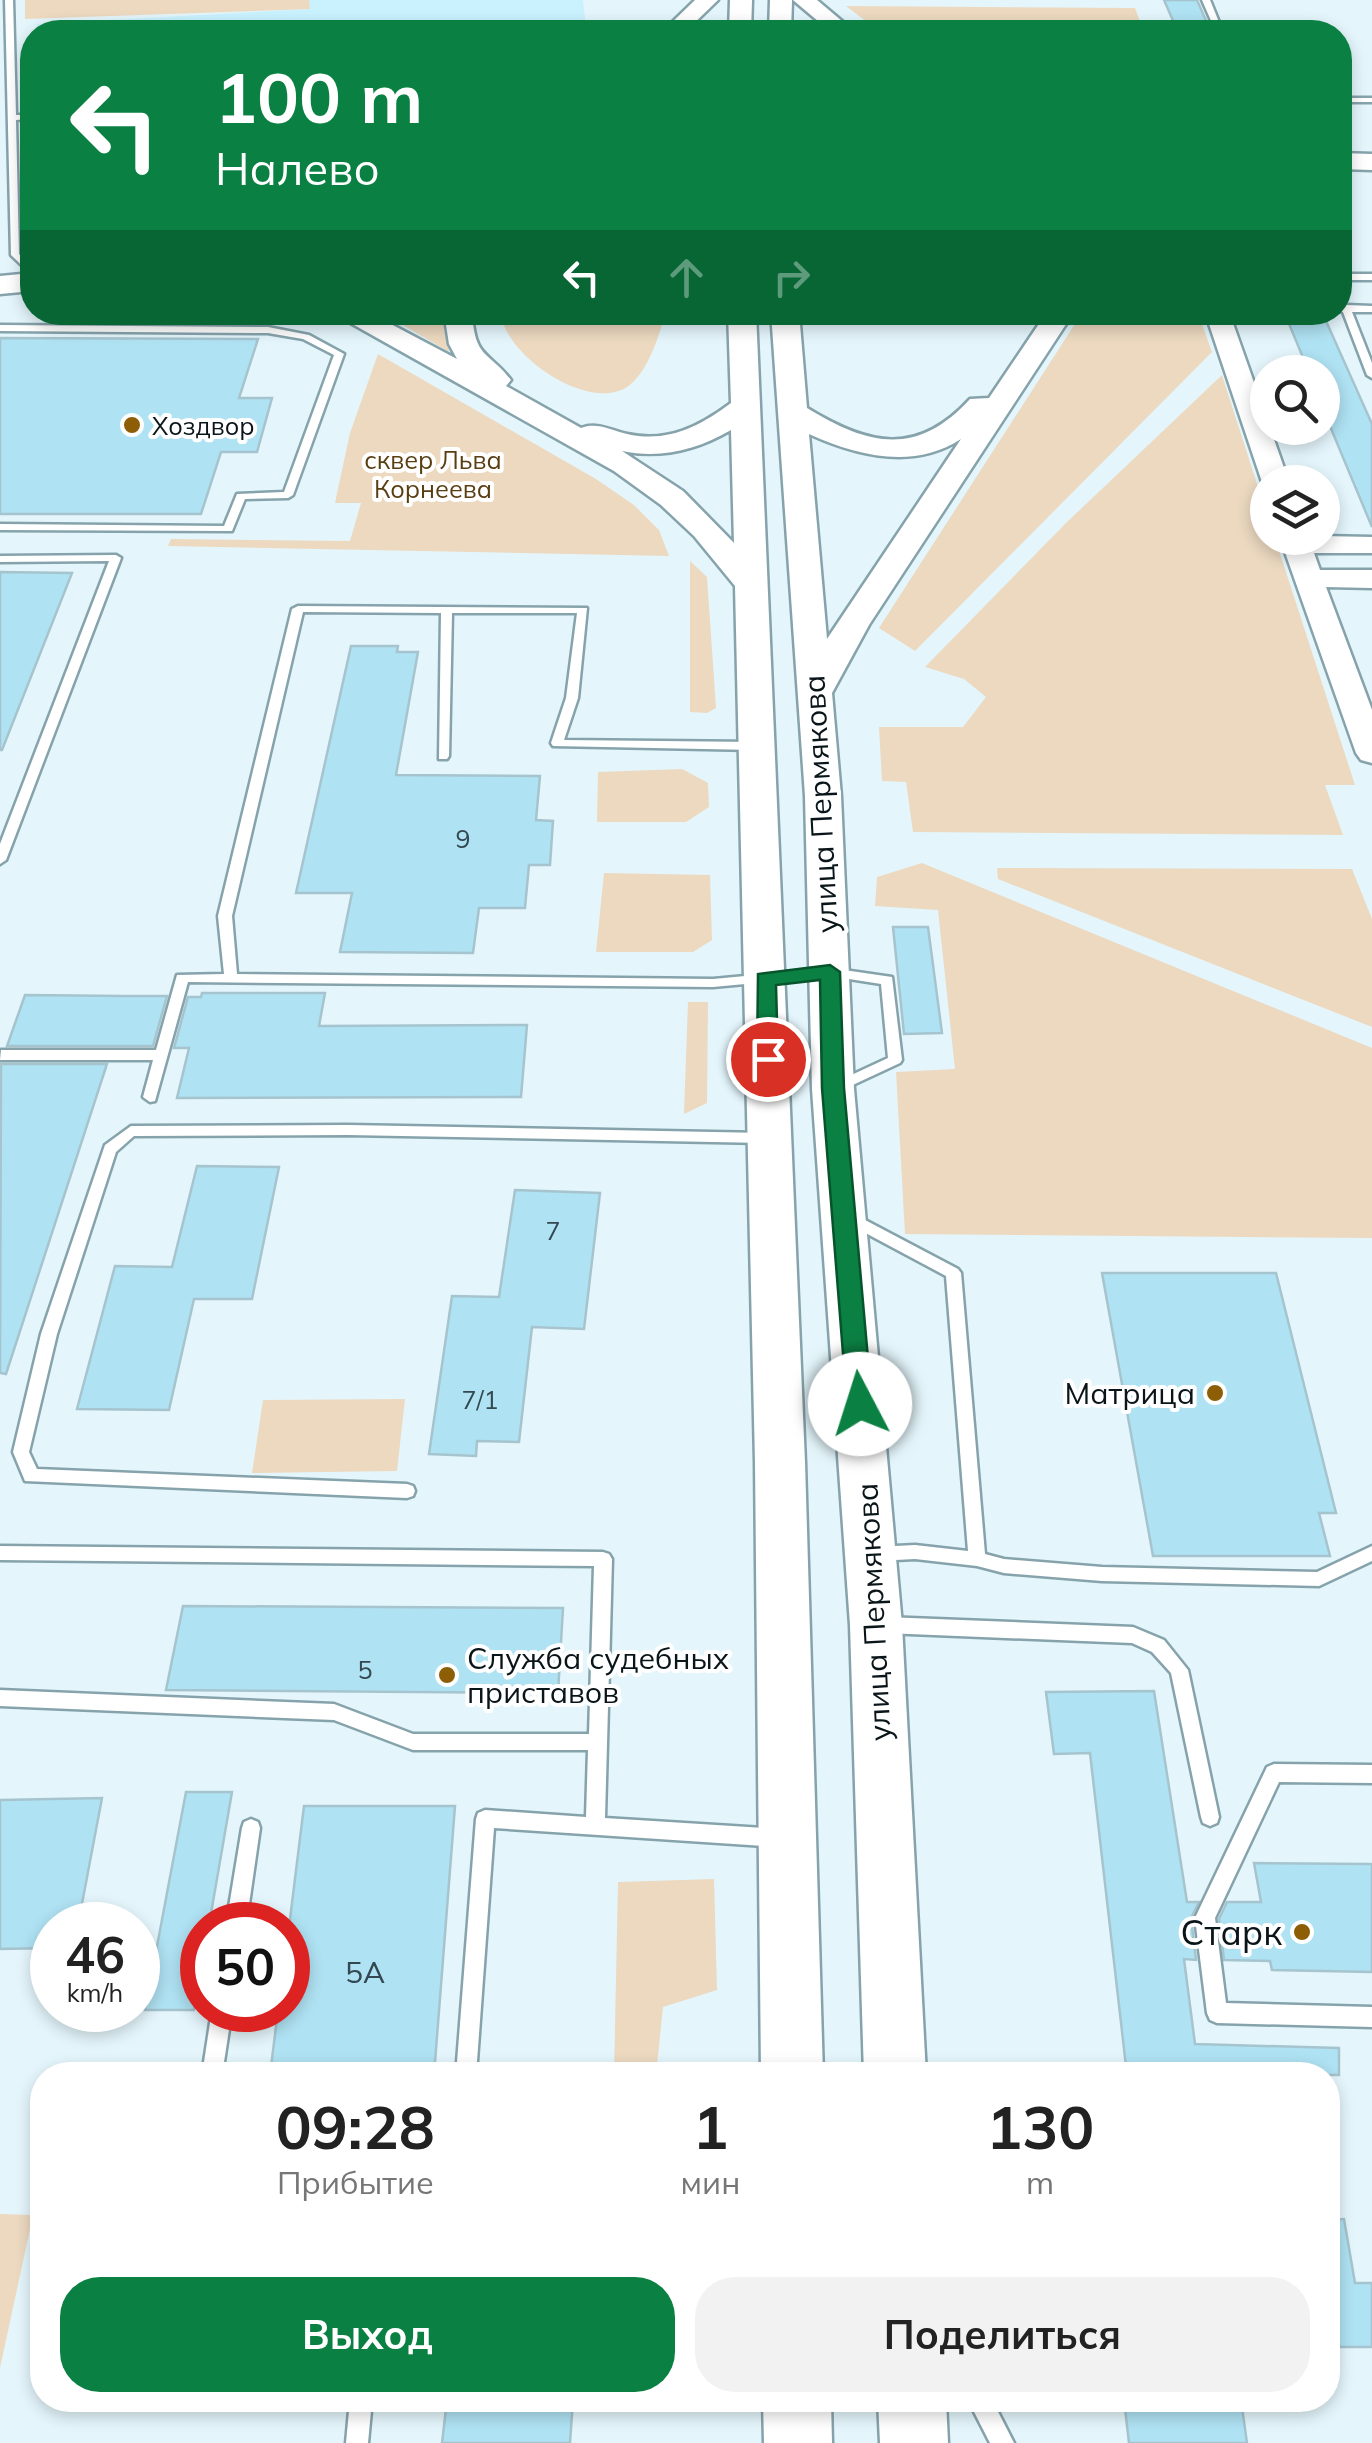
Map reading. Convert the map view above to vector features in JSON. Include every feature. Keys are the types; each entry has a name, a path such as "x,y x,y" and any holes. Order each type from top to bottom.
{"main road":[{"path":"686,20 707,0"},
{"path":"804,0 829,20"},
{"path":"373,325 625,465 672,498 706,529 754,588"},
{"path":"458,325 458,338 477,368 588,432 615,442 642,447 691,440 716,430 742,408"},
{"name":"улица Пермякова","path":"742,325 770,1138 792,2062"},
{"name":"улица Пермякова","path":"786,325 815,693 833,1088 876,1625 894,2062"},
{"path":"792,411 818,429 855,444 905,449 946,440 968,423 1035,325"},
{"path":"815,693 852,625 1051,325"},
{"path":"798,2412 798,2443"},
{"path":"913,2412 914,2443"}],"street":[{"path":"1221,325 1270,465"},
{"path":"1340,543 1372,545"},
{"path":"1301,555 1372,753"},
{"path":"1309,578 1372,578"}],"lane":[{"path":"9,0 15,255 20,260"},
{"path":"12,118 20,118"},
{"path":"1350,325 1372,374"},
{"path":"0,328 268,330 306,337 339,354 288,495 241,496 228,529 0,527"},
{"path":"0,558 116,558 1,852"},
{"path":"231,978 225,916 298,609 583,610 572,698 557,742 756,746"},
{"path":"443,756 446,609"},
{"path":"150,1097 182,978 713,983 830,972"},
{"path":"1,1055 161,1055"},
{"path":"407,1491 31,1476 21,1452 49,1334 110,1148 131,1131 348,1130 770,1138"},
{"path":"845,1215 953,1273 977,1559"},
{"path":"871,1554 916,1552 1004,1566 1102,1574 1319,1579 1372,1554"},
{"path":"0,1553 603,1559 595,1825"},
{"path":"876,1625 1133,1635 1158,1646 1179,1670 1210,1817"},
{"path":"0,1698 334,1712 413,1742 598,1742"},
{"path":"1372,1774 1274,1773 1205,1918 1217,2012 1372,2017"},
{"path":"467,2062 484,1819 787,1839"},
{"path":"240,1902 251,1828"},
{"path":"214,2062 219,2032"},
{"path":"358,2443 361,2412"},
{"path":"986,2412 1003,2443"}],"shaded area":[{"path":"309,0 583,0 585,20 110,20 309,9"}],"green space":[{"path":"25,0 309,0 310,9 25,19"},
{"path":"846,6 1135,8 1140,20 864,20"},
{"path":"403,325 443,325 449,352"},
{"path":"505,325 662,325 638,377 616,392 596,393 553,377 517,347"},
{"path":"1074,325 1202,325 1212,352 915,651 879,628"},
{"name":"сквер Льва Корнеева","path":"378,354 596,479 634,505 659,530 669,556 168,546 171,539 350,541 361,503 335,503 350,433"},
{"path":"1222,375 1251,465 1250,555 1281,555 1355,785 1325,785 1343,835 913,832 906,782 882,781 879,727 963,727 986,697 964,679 925,667 1066,523"},
{"path":"690,561 707,577 716,708 707,713 690,712"},
{"path":"682,769 708,783 709,807 686,822 597,822 598,772"},
{"path":"922,863 1372,1048 1372,1238 905,1234 896,1072 955,1069 938,910 875,906 877,877"},
{"path":"997,868 1352,869 1372,919 1372,1027 998,879"},
{"path":"604,873 710,875 712,940 693,952 596,952"},
{"path":"688,1002 708,1002 707,1103 684,1114"},
{"path":"405,1399 397,1471 252,1473 263,1400"},
{"path":"714,1879 717,1990 663,2007 657,2062 614,2062 618,1882"},
{"path":"0,2214 30,2215 30,2229 0,2368"}],"building":[{"path":"1164,0 1197,0 1206,20 1173,20"},
{"path":"1289,325 1328,325 1372,424 1372,527 1338,445 1340,355 1302,355"},
{"name":"Хоздвор","path":"0,338 258,339 239,398 272,398 257,452 221,452 201,514 0,514"},
{"path":"0,572 72,573 2,750 0,750"},
{"path":"351,646 398,646 397,652 418,652 396,775 540,776 536,820 553,821 550,865 529,865 525,908 479,908 473,953 340,952 352,893 296,893"},
{"path":"893,927 928,927 942,1033 904,1034"},
{"path":"202,993 325,993 319,1026 527,1025 521,1097 177,1098 189,1048 174,1048 188,997 201,997"},
{"path":"25,995 167,996 153,1046 7,1046"},
{"path":"1,1064 107,1064 6,1374 0,1373"},
{"path":"197,1166 279,1167 252,1299 194,1299 169,1410 77,1409 115,1266 172,1267"},
{"path":"515,1190 600,1193 584,1329 532,1327 519,1442 477,1441 476,1456 429,1454 452,1296 499,1297"},
{"name":"Матрица","path":"1102,1273 1276,1273 1336,1513 1319,1513 1330,1556 1153,1556"},
{"path":"183,1606 563,1608 558,1693 166,1690"},
{"path":"1154,1691 1187,1902 1199,1902 1191,1918 1196,1960 1184,1959 1195,2044 1339,2048 1339,2062 1126,2062 1090,1753 1054,1754 1046,1692"},
{"path":"186,1792 232,1792 213,1902 180,1902 180,2010 160,2010 160,1930"},
{"path":"102,1798 82,1902 30,1902 30,1948 0,1949 0,1800"},
{"path":"304,1806 455,1806 435,2062 272,2062 275,2032 310,2032 310,1902 292,1902"},
{"name":"Старк","path":"1254,1863 1372,1864 1372,1972 1272,1970 1270,1961 1224,1960 1219,1919 1227,1902 1261,1902"},
{"path":"1340,2219 1344,2219 1355,2283 1372,2283 1372,2347 1340,2347"},
{"path":"446,2412 572,2412 570,2443 442,2443"},
{"path":"1125,2412 1243,2412 1247,2443 1129,2443"}],"place":[{"name":"Хоздвор","path":"132,425"},
{"name":"Матрица","path":"1215,1393"},
{"name":"Служба судебных приставов","path":"447,1675"},
{"name":"Старк","path":"1302,1932"}],"route":[{"path":"768,1059 765,979 830,972 833,1088 860,1404"}]}
